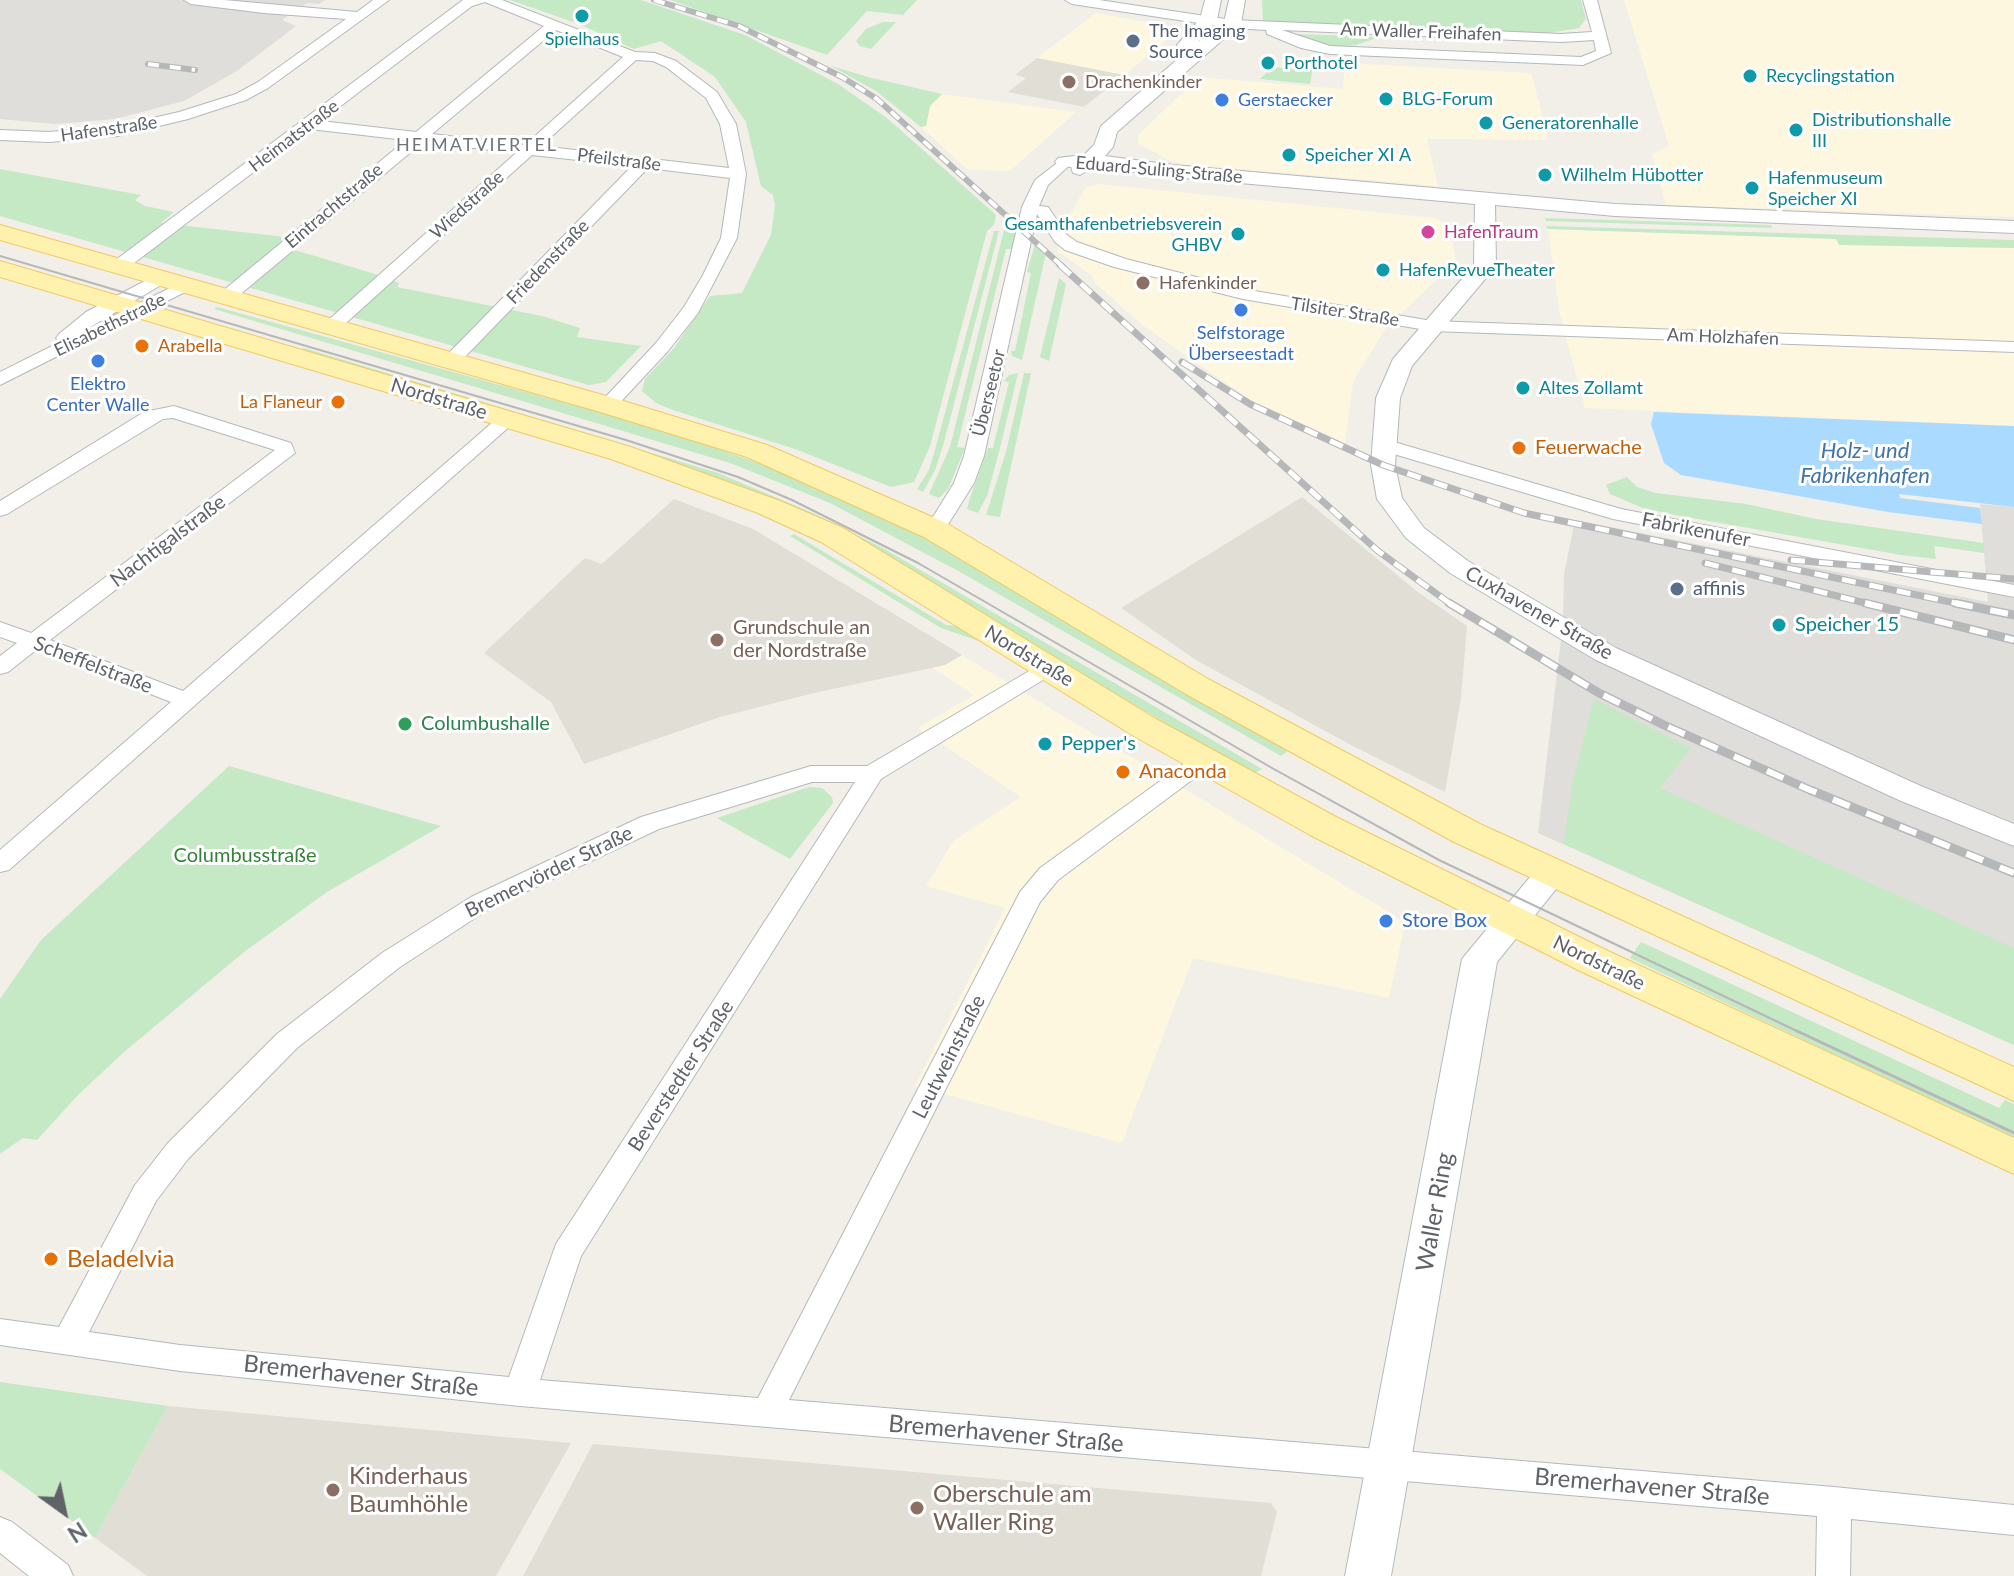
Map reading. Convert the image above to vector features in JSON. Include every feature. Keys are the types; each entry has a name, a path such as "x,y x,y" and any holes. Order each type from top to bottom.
{"main road":[{"name":"Nordstraße","path":"0,232 607,405 757,451 935,530 1198,687 1415,807 2014,1085"},
{"name":"Nordstraße","path":"0,269 677,471 769,507 832,535 1204,760 1323,826 1512,921 2014,1157"},
{"name":"Waller Ring","path":"1368,1576 1480,959 1552,873"}],"street":[{"path":"191,0 344,20"},
{"name":"Hafenstraße","path":"0,135 49,137 118,131 215,105 263,85 344,20 358,0"},
{"name":"Hafenstraße","path":"215,105 327,23 360,16 382,0"},
{"path":"490,0 633,56 655,57 671,64 712,95 728,124 736,150 738,174 729,238 712,275 692,309 662,347 607,405"},
{"name":"Überseetor","path":"1022,247 1042,210 1078,164 1084,135 1185,46 1208,20 1213,0"},
{"path":"1232,24 1237,0"},
{"path":"1259,25 1306,45 1330,50 1583,61 1604,53 1590,0"},
{"path":"1078,1 1208,20"},
{"name":"Heimatstraße","path":"119,266 474,2"},
{"path":"264,9 327,23"},
{"name":"Am Waller Freihafen","path":"1208,20 1232,24 1561,38 1598,36"},
{"name":"Eintrachtstraße","path":"225,298 555,24"},
{"name":"Überseetor","path":"935,530 964,483 974,456 1030,207 1041,183 1103,147 1108,130 1176,68 1232,24"},
{"name":"Wiedstraße","path":"330,328 633,56"},
{"name":"Pfeilstraße","path":"310,124 738,174"},
{"name":"Friedenstraße","path":"451,361 645,162"},
{"name":"Eduard-Suling-Straße","path":"1078,164 1592,217 2014,227"},
{"name":"Cuxhavener Straße","path":"1485,204 1485,266 1401,364 1388,398 1383,465 1390,499 1415,533 1459,567 1606,654 1912,794 2014,836"},
{"name":"Tilsiter Straße","path":"1042,210 1061,238 1071,246 1120,263 1243,294 1432,326"},
{"name":"Elisabethstraße","path":"0,379 128,307 160,278"},
{"name":"Elisabethstraße","path":"32,362 92,316 188,286"},
{"name":"Am Holzhafen","path":"1432,326 2014,347"},
{"name":"Nachtigalstraße","path":"0,510 151,416 174,412 284,447 285,453 0,667"},
{"path":"0,864 508,419"},
{"name":"Fabrikenufer","path":"1384,445 1620,515 2014,591"},
{"name":"Scheffelstraße","path":"0,629 186,700"},
{"path":"872,774 1048,667"},
{"name":"Leutweinstraße","path":"766,1414 1029,898 1049,874 1204,760"},
{"name":"Bremervörder Straße","path":"67,1343 145,1193 178,1151 287,1041 391,960 480,903 650,823 811,774 872,774"},
{"name":"Beverstedter Straße","path":"520,1392 567,1253 872,774"},
{"name":"Bremerhavener Straße","path":"0,1332 297,1371 520,1392 1834,1502 2014,1520"},
{"path":"1833,1576 1834,1502"},
{"path":"0,1533 56,1576"}],"shaded area":[{"path":"0,0 325,0 319,4 307,3 282,20 296,26 237,71 184,101 115,119 55,124 0,119"},
{"path":"1624,0 2014,0 2014,217 1666,205 1652,154 1669,146"},
{"path":"1096,13 1170,27 1174,34 1124,75 1037,58"},
{"name":"Drachenkinder","path":"1037,58 1124,75 1084,107 1008,92 1026,78 1015,75"},
{"path":"1345,63 1531,73 1549,140 1427,139 1438,186 1183,164 1170,161 1138,143 1138,135 1199,77 1343,89"},
{"path":"942,94 1076,112 1010,171 968,170 921,127 926,126 930,106"},
{"path":"1098,184 1435,218 1449,225 1456,261 1385,329 1353,382 1345,443 1254,402 1141,324 1094,282 1091,275 1057,251 1065,224 1085,188"},
{"path":"1548,229 1836,239 1840,245 2014,248 2014,426 1585,408 1560,315"},
{"path":"1302,497 1419,593 1467,626 1461,698 1445,792 1349,744 1196,660 1121,608"},
{"name":"Grundschule an der Nordstraße","path":"674,499 753,529 962,655 945,665 720,717 584,764 551,702 484,653 585,558 602,564"},
{"path":"1980,504 2014,507 2014,1045 1538,833 1563,623 1564,574 1575,520 1988,602"},
{"path":"962,655 1397,917 1403,924 1403,933 1389,998 1193,958 1122,1143 915,1086 1005,908 926,886 954,840 1021,797 918,728 974,695 933,668"},
{"name":"Kinderhaus Baumhöhle","path":"168,1406 571,1443 496,1576 147,1576 95,1538"},
{"name":"Oberschule am Waller Ring","path":"593,1444 1271,1503 1277,1512 1261,1576 523,1576"}],"green space":[{"path":"510,0 641,0 745,35 838,84 887,118 996,215 994,225 987,231 930,446 914,482 891,487 795,449 673,410 656,403 642,391 645,379 674,348 710,296 742,293 771,235 775,205 773,195 761,186 746,122 715,77 661,41 634,49 579,24"},
{"path":"670,0 917,0 903,15 867,11 827,55"},
{"path":"1262,0 1581,0 1586,19 1579,28 1543,34 1263,22"},
{"path":"883,22 896,22 871,49 860,46 856,41 866,29"},
{"path":"1287,34 1380,37 1356,45 1333,47"},
{"path":"1298,64 1313,67 1310,84 1260,79 1272,67 1293,69"},
{"path":"831,66 942,94 930,106 926,126 921,127 876,91"},
{"path":"0,169 141,195 135,200 145,206 174,212 161,223 285,237 278,245 375,274 399,283 397,287 542,316 580,328 577,337 641,346 606,382 589,385 0,216"},
{"path":"1007,218 1018,227 1013,249 1006,249 957,447 965,448 948,489 939,498 929,494 950,447"},
{"path":"1545,218 1771,225 1772,228 1546,221"},
{"path":"1546,226 2014,240 2014,248 1839,245 1836,239 1548,229"},
{"path":"994,231 999,231 943,446 923,492 917,489 929,470"},
{"path":"1035,244 1046,253 1022,360 1012,356 1011,351 1015,351 1031,273 1027,272"},
{"path":"1059,278 1066,284 1049,361 1040,357"},
{"path":"217,307 660,429 779,470 903,525 1289,750 1281,756 962,573 830,503 730,463 214,309"},
{"path":"304,348 718,473 813,513 881,547 1262,769 1253,774 814,518 699,471 300,351"},
{"path":"1018,373 987,496 978,513 967,509 971,495 988,448 993,448 1009,382 1004,381 1009,375"},
{"path":"1024,373 1031,373 1000,517 986,515 1006,452"},
{"path":"1627,477 1637,487 1656,493 1746,504 1816,519 1984,543 1984,553 1934,546 1936,559 1901,555 1675,515 1643,508 1610,494 1606,485"},
{"path":"794,534 946,625 964,627 982,639 979,641 941,628 790,536"},
{"path":"1594,699 1691,748 1660,788 2014,948 2014,1045 1564,844 1572,785"},
{"name":"Columbusstraße","path":"229,766 441,826 327,892 244,952 124,1052 78,1095 37,1140 23,1138 0,1154 0,999 41,940"},
{"path":"809,787 822,788 832,797 833,803 790,859 717,818"},
{"path":"1641,942 1999,1108 2005,1100 2014,1104 2014,1139 1630,958"},
{"path":"0,1382 168,1406 95,1538 0,1469"}],"water":[{"name":"Holz- und Fabrikenhafen","path":"1654,412 2014,426 2014,507 1899,494 1900,498 1980,508 1982,524 1888,512 1681,475 1664,463 1651,424"}],"tram line":[{"path":"0,256 626,440 738,477 792,500 918,563 1272,768 1439,860 1801,1033"},
{"path":"1797,1031 2014,1133"}],"railway":[{"path":"654,0 739,26 842,77 877,99 1063,267"},
{"path":"148,64 195,70"},
{"path":"1060,265 1378,551 1450,604"},
{"path":"1182,362 1250,404 1383,465 1524,513 1965,605"},
{"path":"1791,560 2014,579"},
{"path":"1705,563 1865,603"},
{"path":"1865,603 2014,640"},
{"path":"1865,603 1873,605"},
{"path":"1955,603 2014,615"},
{"path":"1450,604 1599,693 1664,725 1810,790 2014,873"}],"place":[{"name":"Spielhaus","path":"582,16"},
{"name":"The Imaging Source","path":"1133,41"},
{"name":"Porthotel","path":"1268,63"},
{"name":"Recyclingstation","path":"1750,76"},
{"name":"Drachenkinder","path":"1069,82"},
{"name":"BLG-Forum","path":"1386,99"},
{"name":"Gerstaecker","path":"1222,100"},
{"name":"Generatorenhalle","path":"1486,123"},
{"name":"Distributionshalle III","path":"1796,130"},
{"name":"Speicher XI A","path":"1289,155"},
{"name":"Wilhelm Hübotter","path":"1545,175"},
{"name":"Hafenmuseum Speicher XI","path":"1752,188"},
{"name":"HafenTraum","path":"1428,232"},
{"name":"Gesamthafenbetriebsverein GHBV","path":"1238,234"},
{"name":"HafenRevueTheater","path":"1383,270"},
{"name":"Hafenkinder","path":"1143,283"},
{"name":"Selfstorage Überseestadt","path":"1241,310"},
{"name":"Arabella","path":"142,346"},
{"name":"Elektro Center Walle","path":"98,361"},
{"name":"Altes Zollamt","path":"1523,388"},
{"name":"La Flaneur","path":"338,402"},
{"name":"Feuerwache","path":"1519,448"},
{"name":"affinis","path":"1677,589"},
{"name":"Speicher 15","path":"1779,625"},
{"name":"Grundschule an der Nordstraße","path":"717,640"},
{"name":"Columbushalle","path":"405,724"},
{"name":"Pepper's","path":"1045,744"},
{"name":"Anaconda","path":"1123,772"},
{"name":"Store Box","path":"1386,921"},
{"name":"Beladelvia","path":"51,1259"},
{"name":"Kinderhaus Baumhöhle","path":"333,1490"},
{"name":"Oberschule am Waller Ring","path":"917,1508"}],"district":[{"name":"HEIMATVIERTEL","path":"477,145"}]}
